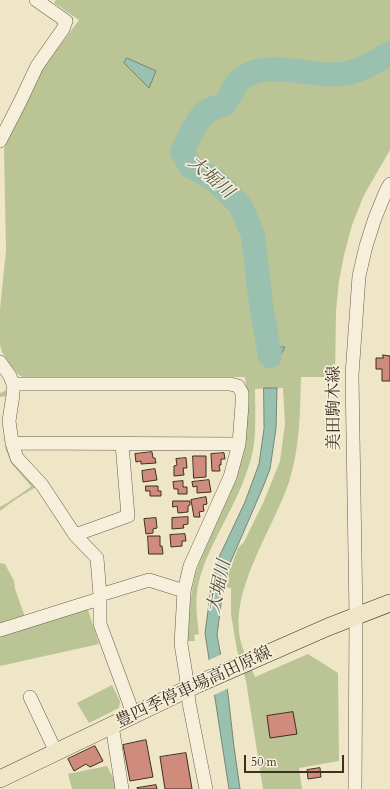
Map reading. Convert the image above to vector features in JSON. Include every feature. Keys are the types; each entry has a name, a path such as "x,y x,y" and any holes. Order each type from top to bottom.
{"main road":[{"name":"豊四季停車場高田原線","path":"0,779 112,725 134,716 193,686 356,616 390,603"}],"street":[{"path":"0,141 37,66 63,29 66,21 36,0"},
{"name":"美田駒木線","path":"355,789 356,616 352,375 359,276 374,218 390,184"},
{"path":"0,362 10,376 13,384 9,421 12,443 17,458 42,485 75,534 97,558 100,597 100,624 134,716"},
{"path":"13,384 230,384 238,386 242,393 239,444 230,477 190,566 184,591 181,644 193,686 189,703 206,789"},
{"path":"12,443 239,444"},
{"path":"75,534 128,516 122,444"},
{"path":"0,630 149,580 184,591"},
{"path":"30,697 56,752"},
{"path":"112,725 122,789"}],"shaded area":[{"path":"56,0 390,0 390,150 364,195 352,225 344,255 339,281 336,311 335,377 301,377 299,430 293,469 282,499 256,555 243,594 239,613 241,643 255,677 308,654 338,673 339,761 299,768 302,789 263,789 246,681 237,650 231,614 231,588 226,587 229,573 238,548 244,542 264,501 280,461 285,424 283,388 255,389 255,433 251,459 245,478 201,573 197,597 199,634 194,635 195,641 187,641 189,612 195,575 205,546 232,488 241,461 247,420 245,377 25,379 18,374 2,352 0,344 0,309 6,251 4,149 41,71 79,20 54,3"},
{"path":"8,387 5,445 3,418 6,396 0,397 0,393 5,391"},
{"path":"6,446 13,463 36,487 0,511 0,507 31,486 11,463 5,447"},
{"path":"0,563 5,564 14,581 15,589 25,617 0,624"},
{"path":"86,609 88,610 99,644 0,666 0,635"},
{"path":"112,685 120,701 119,708 89,723 77,703"},
{"path":"107,766 117,785 116,789 72,789 68,774"}],"water":[{"path":"127,58 156,71 149,88 124,63"},
{"path":"258,347 285,347 279,358 265,358"},
{"path":"264,388 277,388 276,428 270,469 231,561 223,589 217,635 228,694 240,789 229,789 205,633 212,581 220,555 245,502 259,464 264,429"}],"pier":[{"path":"222,654 229,688 212,696 207,661"}],"building":[{"path":"383,355 390,356 390,381 382,381 382,369 376,369 376,358 383,358"},
{"path":"152,452 156,463 141,464 141,461 136,462 135,454"},
{"path":"224,453 225,459 221,459 221,465 219,465 220,471 212,471 211,454"},
{"path":"193,456 206,456 206,477 194,478"},
{"path":"186,458 187,468 183,468 184,475 174,476 174,466 177,465 176,459"},
{"path":"155,469 157,480 143,482 142,471"},
{"path":"209,480 211,492 197,493 197,486 193,487 192,482"},
{"path":"183,481 183,487 187,487 187,494 178,494 178,489 174,489 173,482"},
{"path":"146,486 158,486 158,491 161,491 161,496 150,496 150,491 146,491"},
{"path":"206,497 207,504 203,505 204,511 199,512 200,517 194,517 191,500"},
{"path":"173,501 190,501 188,512 178,513 177,506 173,507"},
{"path":"188,517 188,524 183,525 184,528 172,529 172,518"},
{"path":"156,518 157,528 153,529 153,533 146,534 144,519"},
{"path":"185,534 186,541 182,541 182,546 171,547 170,535"},
{"path":"148,536 160,536 160,546 162,546 163,554 149,554"},
{"path":"293,712 297,734 270,738 267,716"},
{"path":"146,740 153,777 130,781 123,745"},
{"path":"95,746 103,761 90,767 86,764 74,771 68,759"},
{"path":"186,753 192,789 165,789 160,757"},
{"path":"320,768 321,777 308,779 307,770"},
{"path":"156,785 157,789 137,788"}],"waterway":[{"name":"大堀川","path":"270,356 261,304 253,235 240,205 215,180 190,166 182,152 200,118 207,111 224,104 238,81 253,73 280,69 339,74 362,69 390,53"}]}
